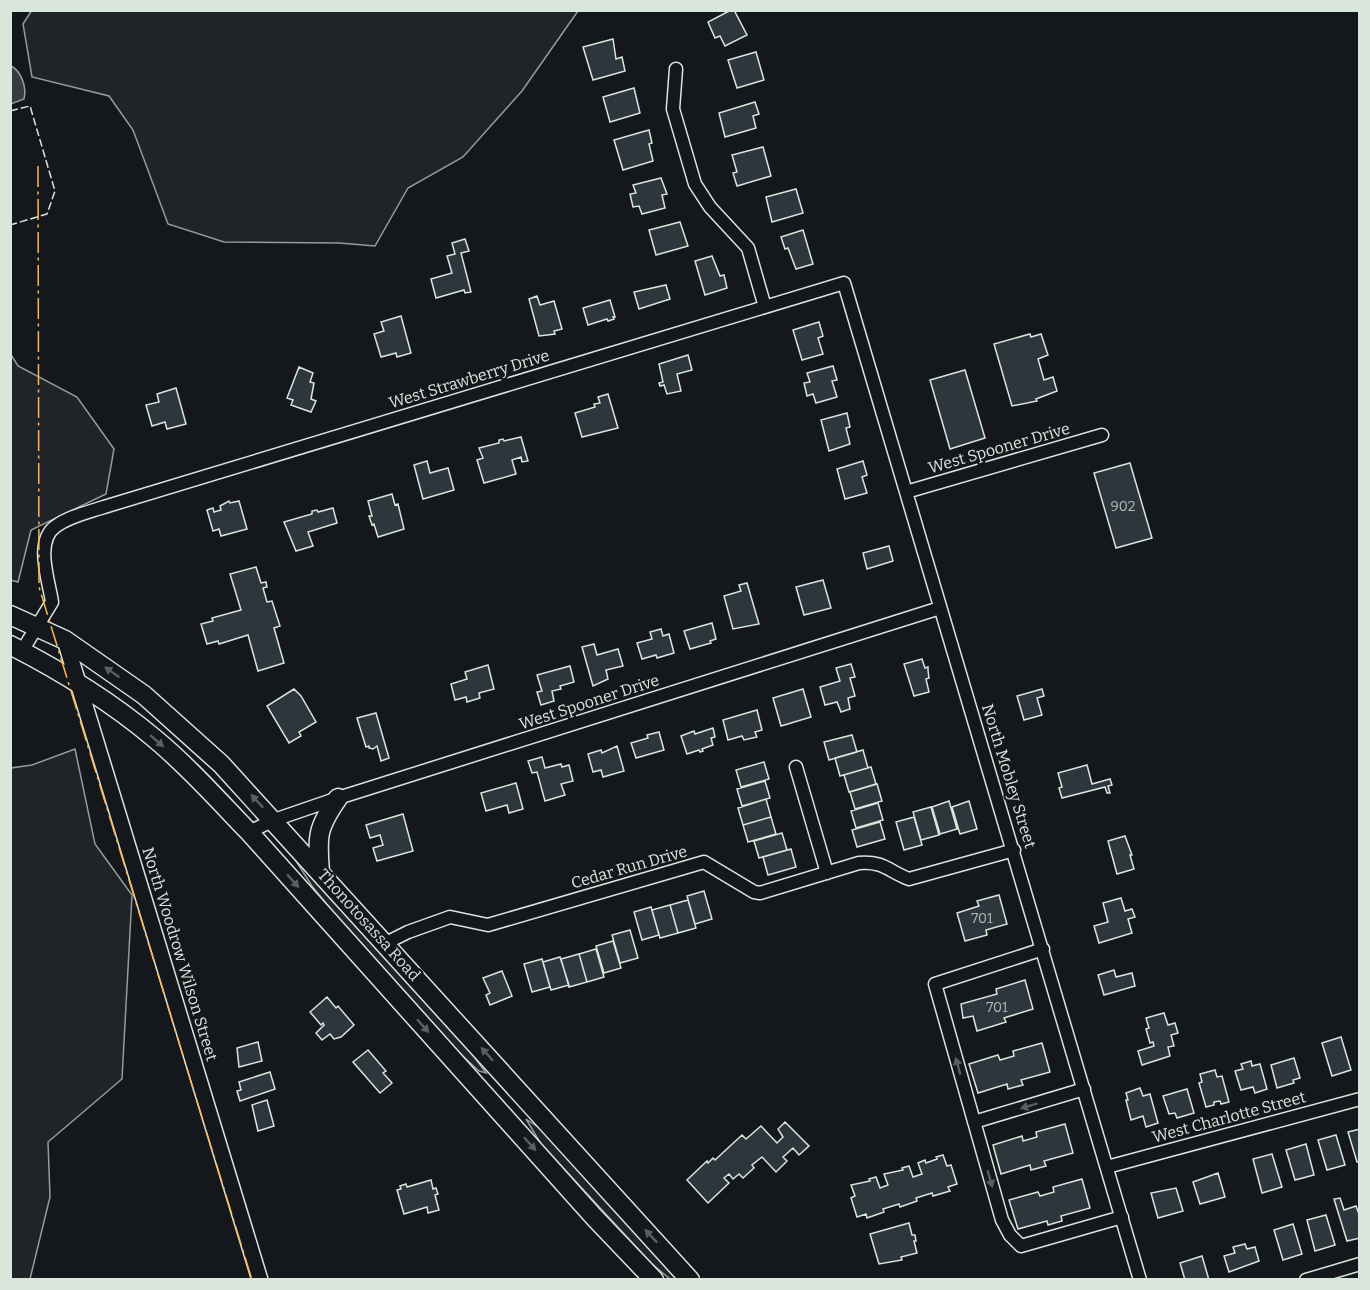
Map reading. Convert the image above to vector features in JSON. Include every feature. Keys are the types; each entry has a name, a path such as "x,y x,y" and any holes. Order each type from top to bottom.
{"main road":[{"name":"Thonotosassa Road","path":"10,615 65,640 144,694 221,764 690,1280"},
{"name":"Thonotosassa Road","path":"16,648 79,683 154,737 191,772 249,832 594,1217 654,1280"},
{"path":"320,872 319,832 323,819 338,798"}],"street":[{"path":"676,69 673,109 695,184 710,207 748,248 765,307"},
{"name":"West Strawberry Drive","path":"36,626 52,602 45,560 45,544 55,526 104,507 844,283"},
{"name":"North Mobley Street","path":"844,283 1140,1280"},
{"name":"West Spooner Drive","path":"906,492 1102,435"},
{"name":"West Spooner Drive","path":"249,832 274,820 338,798 940,608"},
{"path":"16,648 36,626"},
{"name":"North Woodrow Wilson Street","path":"65,640 260,1280"},
{"path":"796,767 827,873"},
{"name":"Cedar Run Drive","path":"386,944 408,932 450,917 488,925 704,862 754,892 767,892 859,863 872,862 886,866 896,874 909,879 1014,850"},
{"path":"1043,949 935,984 1002,1221 1010,1235 1021,1246 1122,1217"},
{"path":"974,1122 1084,1089"},
{"name":"West Charlotte Street","path":"1107,1167 1359,1099"},
{"path":"1306,1280 1359,1264"}],"shaded area":[{"path":"32,10 578,11 522,91 463,157 408,188 375,246 339,243 224,242 168,224 133,130 109,96 32,77 23,24"},
{"path":"11,66 20,75 25,94 24,99 11,104"},
{"path":"10,353 18,366 77,397 114,449 106,494 31,530 18,582 10,580"},
{"path":"75,749 95,844 132,895 122,1079 48,1142 50,1197 30,1279 11,1279 11,768 32,765"},
{"path":"298,860 459,1036 486,1073 479,1071 456,1050 341,922 312,886 296,861"},
{"path":"526,1119 550,1135 679,1279 670,1279 652,1264 541,1144"}],"building":[{"path":"734,10 747,35 725,46 720,36 715,38 708,22"},
{"path":"613,39 616,59 622,57 625,71 593,80 583,47"},
{"path":"756,52 764,80 737,88 728,60"},
{"path":"634,88 640,113 610,122 603,97"},
{"path":"755,102 759,114 753,116 756,128 725,137 719,113"},
{"path":"649,130 653,161 623,170 614,140"},
{"path":"763,147 771,176 737,186 733,173 737,172 732,155"},
{"path":"661,178 667,194 662,195 665,208 642,214 639,206 633,207 630,194 636,193 633,185"},
{"path":"796,189 803,213 772,222 766,197"},
{"path":"680,222 688,246 656,255 649,230"},
{"path":"803,230 813,264 796,269 781,237"},
{"path":"465,239 469,251 461,253 471,292 465,293 464,290 436,298 431,279 452,273 447,256 455,254 452,243"},
{"path":"712,256 720,276 724,275 727,288 705,295 695,261"},
{"path":"666,285 670,299 639,309 634,292"},
{"path":"537,296 540,305 554,301 562,329 554,331 555,334 539,336 529,299"},
{"path":"610,300 614,319 588,325 583,308"},
{"path":"401,316 411,353 397,357 396,353 381,357 374,334 384,331 381,322"},
{"path":"819,322 823,336 818,338 823,354 802,360 793,330"},
{"path":"1030,334 1031,337 1041,334 1048,355 1038,359 1044,380 1053,377 1057,391 1036,399 1037,401 1012,406 994,344"},
{"path":"688,355 692,370 677,374 681,391 667,394 664,385 660,386 659,383 663,382 659,364"},
{"path":"833,366 837,380 832,381 837,397 816,403 813,394 807,396 804,383 810,382 807,373"},
{"path":"299,367 313,373 310,382 314,383 311,399 316,401 311,412 291,405 293,400 287,398"},
{"path":"965,370 985,438 950,449 930,380"},
{"path":"176,388 186,424 167,429 165,422 152,426 146,405 159,402 157,394"},
{"path":"608,394 618,428 582,437 575,413 595,407 594,404 600,403 598,397"},
{"path":"847,413 850,427 846,428 850,444 829,451 821,420"},
{"path":"521,437 528,461 522,462 521,457 512,460 516,474 484,483 477,460 483,458 479,448 499,443 499,440"},
{"path":"427,461 430,473 448,468 454,490 423,499 414,465"},
{"path":"863,461 867,475 862,477 867,493 845,499 837,469"},
{"path":"1130,463 1152,538 1116,548 1094,473"},
{"path":"392,494 395,505 398,504 404,529 378,537 369,516 372,516 368,501"},
{"path":"229,501 230,503 239,501 247,529 221,536 219,529 213,531 207,510 213,508 214,512 221,510 220,506"},
{"path":"333,508 337,523 308,532 313,546 296,551 284,522 312,514 312,511 317,510 318,512"},
{"path":"889,546 893,561 867,569 863,553"},
{"path":"256,567 261,583 266,582 267,587 263,588 267,602 272,601 280,626 274,628 284,663 258,671 248,635 219,644 218,641 207,644 201,624 213,621 212,618 241,610 230,574"},
{"path":"823,580 831,608 804,615 796,587"},
{"path":"747,583 759,624 733,629 724,596 741,591 739,585"},
{"path":"712,623 716,639 710,641 711,643 690,649 684,631"},
{"path":"661,629 663,636 669,634 674,653 642,659 637,643 652,639 650,632"},
{"path":"594,644 597,655 618,649 623,666 606,670 608,679 593,686 582,647"},
{"path":"922,659 925,668 928,667 929,678 926,679 929,692 914,696 904,664"},
{"path":"851,664 855,677 850,678 855,696 848,698 850,709 841,712 837,702 825,705 820,687 840,681 836,668"},
{"path":"488,665 494,689 479,693 480,698 467,702 466,697 455,700 451,684 467,679 465,672"},
{"path":"570,666 574,682 552,691 554,701 541,705 537,692 542,691 537,675"},
{"path":"294,689 301,696 316,722 299,732 301,736 289,743 267,706"},
{"path":"803,689 811,717 781,726 773,698"},
{"path":"1042,689 1044,696 1037,698 1042,715 1024,720 1017,696"},
{"path":"757,710 762,730 755,732 757,737 744,740 742,736 728,740 723,720"},
{"path":"376,713 389,758 381,761 377,746 373,749 366,747 357,718"},
{"path":"713,728 715,737 711,738 713,745 702,749 703,751 687,754 681,736"},
{"path":"659,732 664,750 636,758 631,743"},
{"path":"852,735 857,752 829,760 824,742"},
{"path":"617,746 624,771 603,777 601,770 593,772 588,754 601,750 602,753"},
{"path":"863,750 868,768 840,776 835,758"},
{"path":"542,757 545,768 561,764 562,767 569,765 573,781 561,784 565,795 545,801 537,772 532,773 528,761"},
{"path":"764,762 769,779 741,787 736,770"},
{"path":"1087,765 1092,784 1110,779 1112,785 1108,786 1110,793 1107,793 1105,787 1062,798 1058,773"},
{"path":"871,767 876,784 849,792 844,775"},
{"path":"765,781 770,798 742,806 737,789"},
{"path":"516,783 523,809 509,813 507,805 486,811 481,793"},
{"path":"877,784 882,801 855,809 850,792"},
{"path":"766,799 771,817 743,825 738,808"},
{"path":"949,801 957,829 940,834 932,807"},
{"path":"969,801 977,829 960,834 952,807"},
{"path":"878,803 883,820 856,828 851,811"},
{"path":"931,807 939,835 921,840 913,812"},
{"path":"403,814 413,851 377,861 373,848 383,845 380,835 370,838 366,825"},
{"path":"771,817 776,834 748,842 743,825"},
{"path":"914,817 922,845 904,850 896,822"},
{"path":"880,822 885,839 857,847 852,830"},
{"path":"782,833 787,850 759,858 754,841"},
{"path":"1125,836 1134,869 1117,874 1108,841"},
{"path":"791,849 796,867 768,875 763,857"},
{"path":"704,891 712,919 695,924 687,896"},
{"path":"999,895 1007,924 986,930 987,935 965,941 957,913 979,906 977,901"},
{"path":"1121,898 1125,911 1132,909 1135,917 1128,919 1132,933 1099,943 1094,926 1108,922 1103,903"},
{"path":"688,900 696,928 678,933 670,905"},
{"path":"670,905 678,933 660,938 652,910"},
{"path":"651,907 659,935 642,940 634,912"},
{"path":"630,930 638,958 620,963 612,935"},
{"path":"613,941 621,968 604,973 596,946"},
{"path":"596,949 604,977 587,982 579,954"},
{"path":"579,954 587,982 569,987 561,959"},
{"path":"560,957 569,985 551,990 543,962"},
{"path":"542,959 550,987 532,992 524,964"},
{"path":"1114,970 1116,977 1132,973 1135,986 1104,995 1098,975"},
{"path":"502,971 512,996 490,1005 486,995 490,993 483,978"},
{"path":"1025,980 1033,1009 1004,1018 1006,1022 977,1031 973,1016 963,1018 961,1004 997,994 996,989"},
{"path":"327,997 354,1025 341,1037 334,1039 330,1034 322,1040 316,1033 324,1025 323,1023 321,1025 310,1012"},
{"path":"1164,1013 1168,1025 1175,1023 1178,1033 1171,1035 1174,1046 1168,1047 1170,1056 1142,1065 1138,1051 1154,1046 1153,1042 1150,1043 1146,1029 1149,1028 1146,1018"},
{"path":"1341,1037 1351,1070 1332,1076 1322,1043"},
{"path":"258,1042 262,1061 239,1067 237,1048"},
{"path":"1042,1043 1050,1072 1021,1080 1023,1085 1008,1089 1007,1084 978,1093 969,1064 998,1055 1000,1060 1014,1056 1013,1051"},
{"path":"368,1050 386,1071 383,1073 392,1083 380,1093 353,1062"},
{"path":"1294,1058 1300,1078 1293,1080 1294,1083 1277,1088 1271,1065"},
{"path":"1251,1061 1252,1066 1260,1064 1267,1089 1255,1093 1253,1087 1241,1090 1235,1071 1243,1069 1241,1064"},
{"path":"1215,1070 1217,1077 1222,1076 1229,1102 1221,1104 1220,1101 1214,1102 1214,1105 1206,1107 1199,1083 1202,1082 1200,1074"},
{"path":"270,1072 275,1089 240,1101 237,1091 241,1090 239,1082"},
{"path":"1140,1088 1143,1096 1150,1094 1158,1123 1146,1127 1143,1116 1131,1120 1126,1100 1128,1100 1126,1093"},
{"path":"1187,1089 1194,1113 1177,1118 1175,1113 1169,1114 1163,1096"},
{"path":"267,1100 274,1126 258,1131 252,1105"},
{"path":"785,1122 809,1146 799,1155 793,1148 783,1157 787,1161 776,1172 762,1157 752,1165 754,1168 743,1178 739,1174 733,1179 729,1174 724,1178 729,1183 708,1203 687,1180 707,1161 708,1163 713,1158 715,1160 742,1135 746,1139 761,1126 777,1143 783,1137 778,1129"},
{"path":"1065,1124 1073,1153 1044,1161 1046,1166 1031,1170 1030,1165 1001,1174 993,1145 1022,1136 1023,1141 1037,1137 1036,1132"},
{"path":"1360,1129 1360,1162 1357,1162 1348,1132"},
{"path":"1336,1135 1345,1165 1327,1170 1318,1140"},
{"path":"1306,1144 1314,1175 1295,1180 1286,1150"},
{"path":"1272,1154 1282,1187 1262,1193 1253,1159"},
{"path":"943,1155 947,1166 951,1165 957,1184 948,1187 950,1191 916,1198 917,1201 900,1207 899,1204 883,1209 884,1212 867,1218 866,1214 857,1217 851,1198 855,1196 851,1185 870,1181 869,1179 876,1177 880,1188 888,1185 884,1174 903,1170 902,1168 909,1166 913,1177 922,1174 918,1163 925,1160 926,1163"},
{"path":"1218,1173 1225,1197 1200,1204 1193,1182"},
{"path":"1082,1179 1090,1208 1061,1216 1062,1221 1048,1225 1047,1221 1018,1229 1009,1200 1038,1192 1040,1196 1054,1192 1053,1187"},
{"path":"431,1180 433,1189 436,1188 438,1194 435,1195 439,1210 428,1213 427,1207 404,1214 397,1190 401,1189 400,1186 406,1184 407,1187"},
{"path":"1176,1188 1183,1211 1158,1218 1151,1193"},
{"path":"1340,1198 1344,1210 1356,1206 1360,1217 1360,1238 1347,1241 1334,1199"},
{"path":"1326,1215 1335,1245 1315,1251 1307,1220"},
{"path":"909,1223 912,1235 915,1235 917,1253 901,1257 902,1260 879,1264 870,1234"},
{"path":"1293,1224 1302,1254 1283,1260 1274,1230"},
{"path":"1245,1244 1247,1249 1255,1247 1259,1261 1229,1272 1224,1256 1235,1253 1233,1247"},
{"path":"1202,1256 1209,1280 1185,1280 1180,1263"}],"fence":[{"path":"10,111 30,106 55,191 47,214 10,225"}],"power":[{"path":"38,166 39,587 252,1280"}]}
